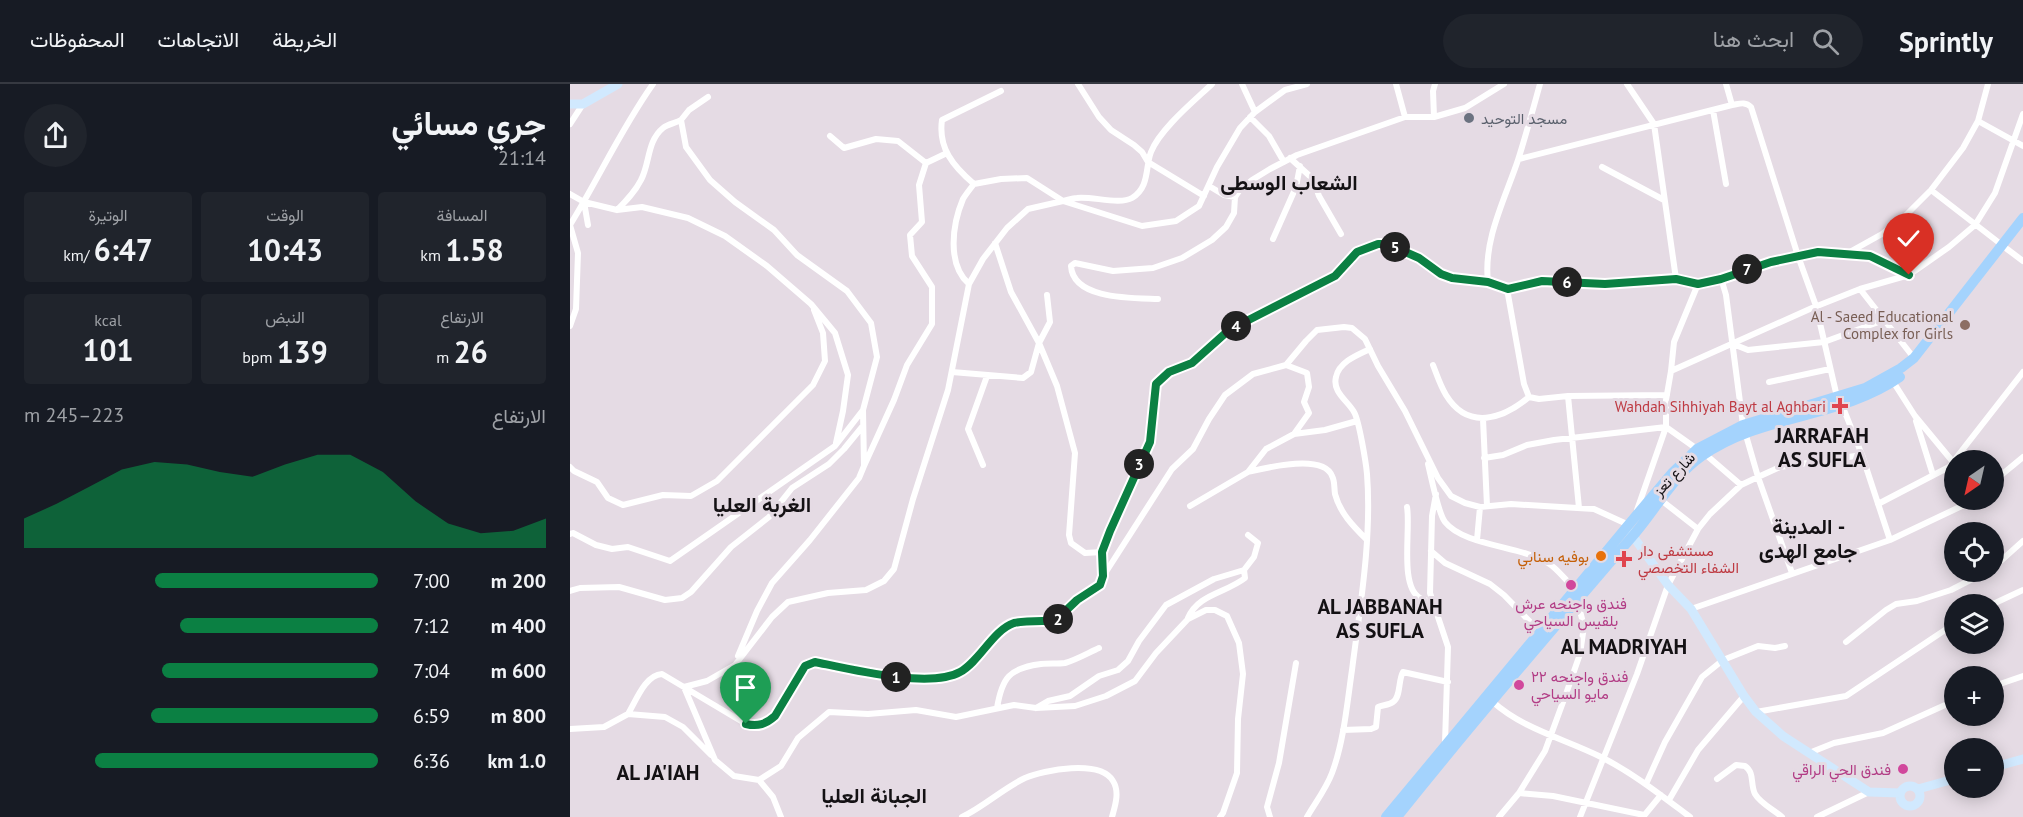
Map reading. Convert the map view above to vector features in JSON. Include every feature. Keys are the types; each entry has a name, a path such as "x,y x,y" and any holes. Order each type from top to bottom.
{"main road":[{"path":"570,104 583,104 618,84"},
{"name":"شارع تعز","path":"1386,817 1448,747 1493,702 1673,472 1701,451 1745,429 1839,401 1891,378 1918,363 2005,247 2023,218"},
{"name":"شارع تعز","path":"1891,378 1914,358 2005,247 2023,230"},
{"name":"شارع تعز","path":"1631,526 1661,500 1701,451"},
{"path":"1631,526 1668,585 1691,609 1756,712 1783,736 1869,792 1900,793"},
{"name":"شارع تعز","path":"1397,817 1448,747 1539,631 1576,594"},
{"path":"2004,764 2023,759"},
{"path":"1918,789 1944,782"},
{"path":"1913,786 1918,789 1919,801 1914,806 1909,807 1903,804 1900,793 1903,789 1913,786"},
{"path":"1914,806 1916,817"}],"street":[{"path":"570,326 576,309 578,253 570,225 634,110 653,84"},
{"path":"1078,84 1099,117 1119,137 1134,144 1148,162 1204,196"},
{"path":"684,687 707,681 735,664 772,617 788,602 828,593 866,590 884,581 894,568 948,390 969,285 983,259 1007,228 1028,209 1077,198 1124,200 1132,197 1141,188 1148,175 1151,152 1162,136 1212,84"},
{"path":"1242,84 1252,114 1287,160 1300,166 1313,179 1319,196 1341,234"},
{"path":"969,285 960,276 954,252 955,226 963,199 974,184 1001,179 1027,178 1063,201 1142,226 1176,221 1199,206 1228,148 1252,114 1285,90 1307,84"},
{"path":"1396,84 1405,117"},
{"path":"1434,117 1435,84"},
{"path":"1158,299 1127,298 1096,293 1082,286 1071,272 1071,266 1075,263 1113,271 1153,268 1182,258 1212,240 1226,226 1234,213 1235,197 1239,191 1252,180 1287,160 1405,117 1434,117 1466,108 1504,84"},
{"path":"1488,282 1488,253 1495,226 1519,159 1540,84"},
{"path":"1626,84 1654,124 1676,279"},
{"path":"1726,84 1732,105"},
{"path":"1846,255 1882,234 1908,214 1930,190 1963,148 1978,121 1988,84"},
{"path":"974,184 957,170 947,153 940,134 942,120 1001,91"},
{"path":"616,210 630,197 641,180 651,144 663,128 681,120 689,110 708,97"},
{"path":"1519,159 1732,105 1744,103 1751,107 1816,306 1839,401 1862,455 1890,540"},
{"path":"570,123 583,104"},
{"path":"1713,110 1726,184"},
{"path":"1671,371 1816,306 1860,289 1909,275 1949,247 1975,225 1995,193 2023,114"},
{"path":"681,120 686,147 710,180 735,202 774,230 797,255 848,291 871,323 877,357 862,410 864,466"},
{"path":"1978,121 2023,146"},
{"path":"830,136 844,148 876,139 898,141 926,163"},
{"path":"735,664 772,583 859,478 907,365 932,324 932,287 912,256 910,235 922,222 919,185 926,163 947,153"},
{"path":"1273,239 1296,187 1300,166"},
{"path":"1602,167 1664,200"},
{"path":"1209,186 1224,195 1235,197"},
{"path":"1930,190 2023,261"},
{"path":"570,194 584,202 616,210 642,207 688,218 733,242 767,266 811,304 835,333 848,375 836,446"},
{"path":"584,202 588,225"},
{"path":"995,243 1011,292 1039,343 1057,386 1075,453 1069,535 1071,543 1085,553 1102,552"},
{"path":"1103,576 1102,552 1150,442 1156,384 1169,372 1192,363 1229,330 1330,279 1357,252 1378,244 1400,248 1441,274 1452,278 1488,282 1508,289 1542,281 1605,284 1676,279 1698,284 1721,279 1771,262 1818,252 1870,256 1909,275"},
{"path":"1721,279 1726,295 1745,429 1758,477 1792,573"},
{"path":"570,729 604,727 628,714 648,680 655,674 662,674 752,726 763,725 775,716 805,666 810,663 815,662 892,677 945,677 958,673 969,666 1005,628 1015,623 1055,621 1077,600 1100,585 1103,576 1172,469 1193,450 1225,395 1252,374 1286,365 1317,330 1352,328 1365,339 1405,411 1438,478 1451,496 1465,503 1484,507 1511,504 1579,508 1605,513 1631,526 1666,427 1667,395 1674,342 1698,284"},
{"path":"1508,289 1524,384 1529,397"},
{"path":"1860,289 1914,358"},
{"path":"952,372 1023,378 1027,376 1031,372 1039,343 1050,322 1047,295"},
{"path":"570,467 597,482 608,498 623,505 663,495 691,496 717,481 813,385 825,361 824,333 811,304"},
{"path":"1733,344 1748,350 1824,342 1884,320"},
{"path":"1307,817 1332,772 1343,730 1358,626 1367,540 1367,474 1356,413 1341,396 1335,384 1338,371 1350,358 1370,349"},
{"path":"1286,365 1307,373 1309,387 1304,402 1309,413 1294,434"},
{"path":"1432,365 1446,396 1453,404 1462,412 1483,419 1496,417 1518,407 1529,397"},
{"path":"1769,382 1830,369"},
{"path":"1962,450 2023,372"},
{"path":"983,465 968,429 987,376"},
{"path":"1891,378 1915,416 1944,451"},
{"path":"1529,397 1539,399 1568,396 1667,395"},
{"path":"1568,396 1579,508"},
{"path":"570,534 573,533 596,545 612,549 628,547 670,561 836,446 862,410"},
{"path":"1915,416 1933,475"},
{"path":"1477,540 1484,507 1483,419"},
{"path":"1248,472 1266,449 1294,434 1325,430 1357,421"},
{"path":"570,591 580,588 619,587 665,600 682,598 691,592 731,547 769,517 792,488 829,464 862,427"},
{"path":"1484,458 1527,445 1666,427 1701,451 1741,485"},
{"path":"1425,452 1444,522 1477,540 1528,554 1549,564 1576,594 1584,626 1580,654 1545,751 1520,793 1499,817"},
{"path":"1580,817 1637,674 1668,585 1698,529 1710,514 1741,485 1780,467 1862,455"},
{"path":"2004,473 2023,457"},
{"path":"1190,506 1248,472 1283,464 1311,464 1329,470 1343,514 1367,540"},
{"path":"1878,504 1944,470"},
{"path":"1436,494 1432,516 1430,593 1448,647 1448,747"},
{"path":"1661,500 1698,529"},
{"path":"1407,507 1409,519 1407,577 1418,597 1433,603"},
{"path":"1691,609 1890,540 1953,510"},
{"path":"1036,708 1048,701 1070,696 1099,676 1118,669 1128,661 1139,641 1166,605 1214,579 1244,570 1254,556 1258,543 1248,535"},
{"path":"2004,558 2023,542"},
{"path":"1431,551 1445,563 1490,584 1539,631"},
{"path":"1188,619 1193,607 1245,578 1244,570"},
{"path":"1846,642 1896,604 1917,601 1951,590 1967,582"},
{"path":"2004,599 2023,590"},
{"path":"759,780 781,766 798,738 829,712 868,714 916,710 956,717 1014,705 1036,708 1075,705 1106,696 1135,681 1156,653 1188,619 1206,610 1227,616 1239,643 1244,674 1238,719 1237,773 1220,817"},
{"path":"1756,712 1846,696 1944,631"},
{"path":"1646,784 1665,742 1702,677 1723,660 1758,646 1775,648 1785,646"},
{"path":"997,708 1000,690 1011,674 1020,669 1042,664 1065,663 1099,648"},
{"path":"1270,817 1267,807 1279,763 1296,663"},
{"path":"1343,730 1376,727 1378,707 1395,701 1398,697 1400,676 1403,672 1448,682"},
{"path":"2004,683 2023,676"},
{"path":"684,687 715,760"},
{"path":"1669,800 1698,750 1744,696"},
{"path":"1493,702 1506,713 1604,758 1646,784 1689,817"},
{"path":"1809,753 1834,743 1883,733 1944,706"},
{"path":"628,714 665,717 689,733 734,776 759,780 773,797 782,817"},
{"path":"1718,779 1736,765 1745,766 1751,772 1755,794 1782,817"},
{"path":"962,817 1003,789 1028,777 1082,767 1104,773 1113,781 1117,798 1112,817"},
{"path":"1817,817 1869,792"},
{"path":"1520,793 1553,796 1643,816 1661,795"}],"place":[{"name":"مسجد التوحيد","path":"1469,118"},
{"name":"Al - Saeed Educational Complex for Girls","path":"1965,325"},
{"name":"Wahdah Sihhiyah Bayt al Aghbari","path":"1840,406"},
{"name":"بوفيه سنابي","path":"1601,556"},
{"name":"مستشفى دار الشفاء التخصصي","path":"1624,559"},
{"name":"فندق واجنحه عرش بلقيس السياحي","path":"1571,585"},
{"name":"فندق واجنحه ٢٢ مايو السياحي","path":"1519,685"},
{"name":"فندق الحي الراقي","path":"1903,769"}],"district":[{"name":"الشعاب الوسطى","path":"1289,182"},
{"name":"JARRAFAH AS SUFLA","path":"1822,447"},
{"name":"الغربة العليا","path":"762,504"},
{"name":"المدينة - جامع الهدى","path":"1808,538"},
{"name":"AL JABBANAH AS SUFLA","path":"1380,618"},
{"name":"AL MADRIYAH","path":"1624,646"},
{"name":"AL JA'IAH","path":"658,772"},
{"name":"الجبانة العليا","path":"874,795"}],"route":[{"path":"746,724 763,725 775,716 805,666 810,663 815,662 892,677 945,677 969,666 1005,628 1015,623 1055,621 1069,606 1100,585 1103,576 1102,552 1150,442 1156,384 1169,372 1192,363 1229,330 1335,276 1357,252 1378,244 1387,244 1419,258 1441,274 1452,278 1488,282 1508,289 1542,281 1605,284 1676,279 1698,284 1721,279 1733,273 1771,262 1818,252 1870,256 1909,275"}]}
